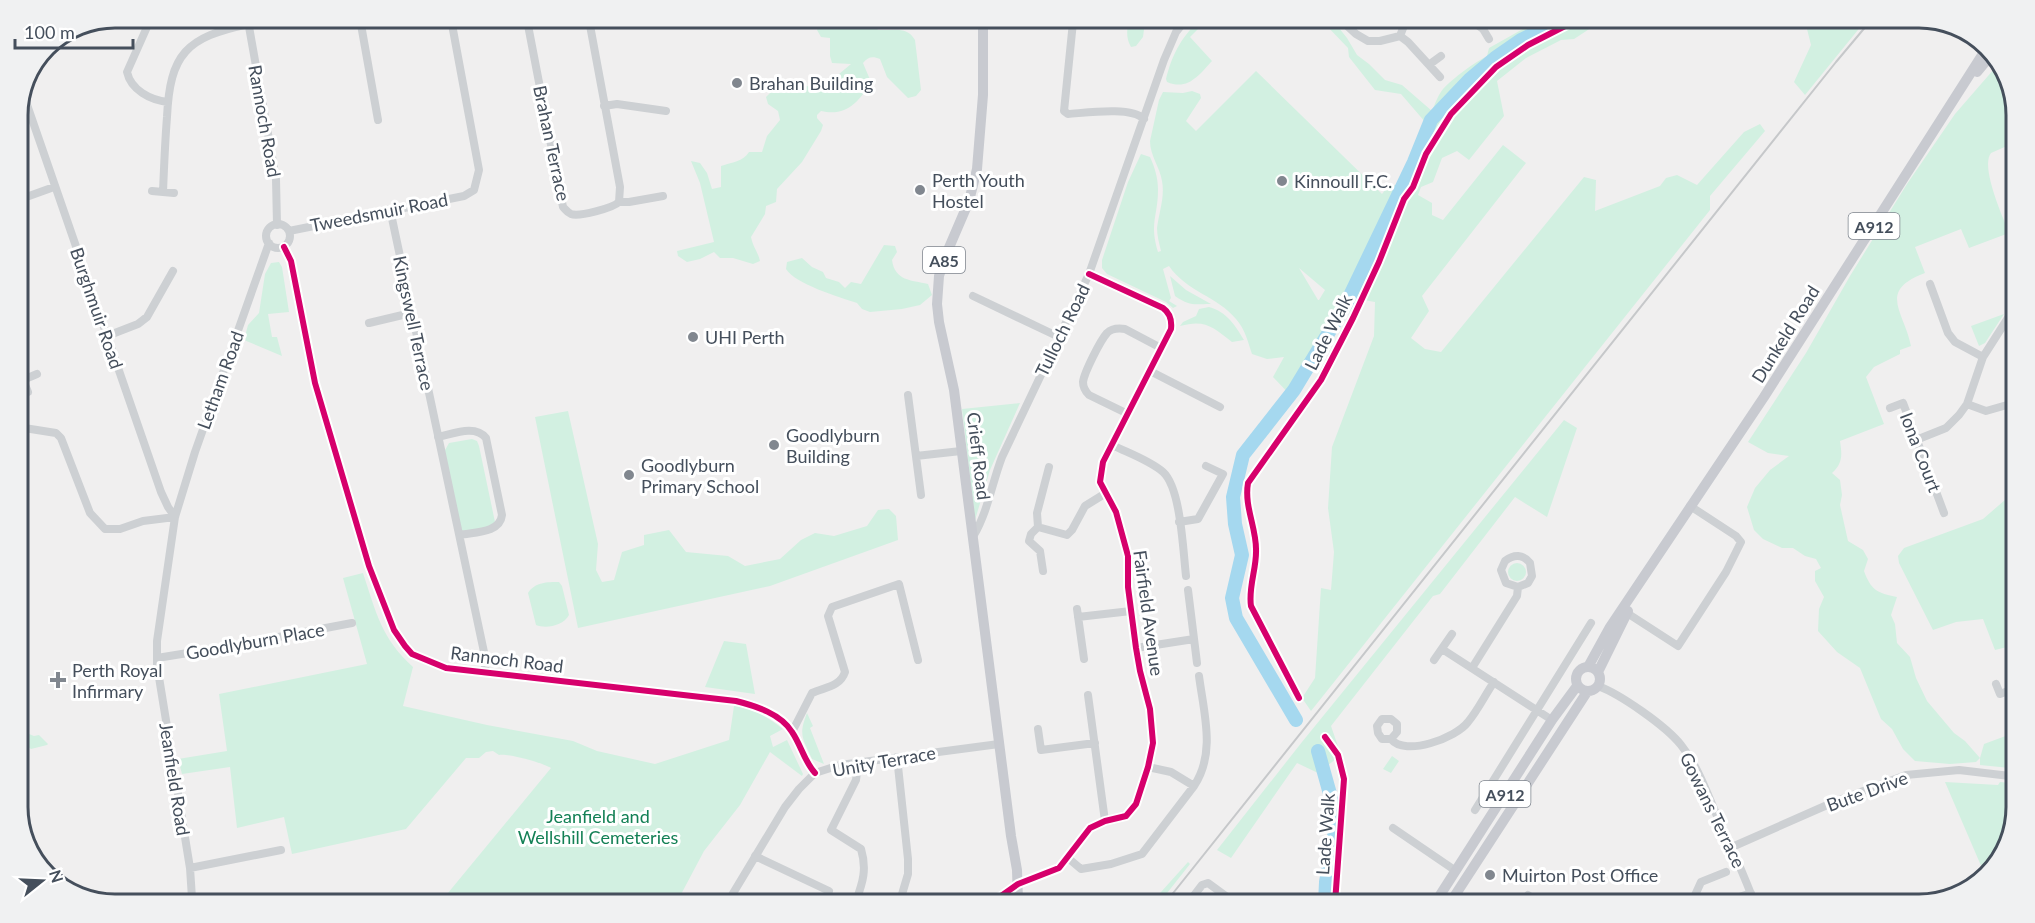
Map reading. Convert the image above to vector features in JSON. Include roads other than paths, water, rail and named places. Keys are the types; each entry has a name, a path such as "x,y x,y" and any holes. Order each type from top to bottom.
{"main road":[{"name":"Crieff Road","path":"983,29 982,95 977,169 969,201 945,257 937,293 939,322 951,372 974,535 1018,894"},
{"name":"Dunkeld Road","path":"1593,670 1610,627 1764,397 1982,55"},
{"name":"Dunkeld Road","path":"1948,107 1987,60"},
{"name":"Dunkeld Road","path":"1593,670 1646,576"},
{"name":"A912","path":"1593,670 1600,680 1598,686 1594,690 1582,689 1575,679 1578,672 1593,670"},
{"name":"A912","path":"1441,894 1552,720 1582,689"},
{"name":"A912","path":"1456,894 1582,689"}],"street":[{"path":"145,29 127,69 128,77 134,87 153,99 168,102"},
{"path":"163,192 168,102 174,70 188,48 225,29"},
{"name":"Rannoch Road","path":"249,29 276,179 277,225 268,229 268,243"},
{"path":"362,29 378,120"},
{"name":"Tweedsmuir Road","path":"289,231 390,209 465,196 474,189 479,170 453,29"},
{"name":"Brahan Terrace","path":"529,29 563,207 568,212 576,214 611,207 619,202"},
{"path":"591,29 620,186 619,202 663,196"},
{"path":"1072,29 1064,111 1068,114 1131,113 1144,118"},
{"name":"Tulloch Road","path":"974,535 984,518 990,488 1002,457 1089,274 1164,60 1178,29"},
{"path":"1350,29 1368,41 1380,41 1400,36"},
{"path":"1400,36 1403,29"},
{"path":"1485,29 1489,39"},
{"path":"1400,36 1430,64 1440,77"},
{"path":"1430,64 1441,56"},
{"path":"604,106 617,104 666,111"},
{"path":"650,109 654,121"},
{"name":"Burghmuir Road","path":"29,111 161,492 175,517"},
{"path":"29,196 54,187"},
{"path":"152,192 174,193"},
{"name":"Kingswell Terrace","path":"390,209 484,652 486,665 484,670"},
{"path":"268,243 278,248 284,247 290,240 289,231 284,226 277,225"},
{"name":"Letham Road","path":"175,517 195,452 268,243"},
{"name":"Rannoch Road","path":"284,247 291,261 315,383 369,566 394,630 412,654 446,668 484,670 736,701 757,706 778,718 792,732 808,766 815,773"},
{"path":"107,336 138,324 147,317 173,271"},
{"name":"Fairfield Avenue","path":"1004,894 1018,884 1053,871 1068,858 1090,828 1125,816 1136,804 1153,742 1150,709 1140,671 1131,611 1128,556 1116,512 1100,482 1103,462 1171,329 1171,318 1167,312 1089,274"},
{"path":"1930,284 1948,333 1955,342 1983,357"},
{"path":"973,296 1059,337"},
{"path":"369,323 411,313"},
{"path":"1916,440 1937,433 1953,423 1967,404 1983,357 2006,321"},
{"path":"1128,414 1085,391 1084,377 1094,357 1107,333 1118,328 1161,348"},
{"path":"1150,371 1220,407"},
{"path":"29,378 37,374"},
{"path":"908,394 921,495"},
{"name":"Iona Court","path":"1890,408 1903,403 1944,513"},
{"path":"1967,404 1986,411 2006,405"},
{"path":"29,429 56,433 61,438 90,513 105,529 120,529 143,521 175,517"},
{"path":"438,437 473,430 481,432 486,438 502,515 501,522 496,527 460,535"},
{"path":"1112,445 1155,466 1167,476 1174,490 1186,576"},
{"path":"916,456 961,451"},
{"path":"1179,522 1198,519 1223,474 1206,466"},
{"path":"1038,527 1037,513 1049,467"},
{"path":"1043,571 1040,551 1029,542 1032,531 1038,527 1067,535 1085,506 1106,494"},
{"path":"1627,613 1678,646 1726,572 1741,542 1736,536 1690,506"},
{"name":"Jeanfield Road","path":"175,517 157,641 157,658 190,868 192,894"},
{"path":"792,732 812,693 838,684 843,678 844,672 828,616 832,607 899,584 918,660"},
{"path":"1472,668 1517,596 1518,588"},
{"path":"1188,590 1197,663"},
{"path":"1084,659 1078,613 1131,611"},
{"name":"Goodlyburn Place","path":"157,658 352,623"},
{"path":"1475,810 1591,623"},
{"path":"1434,660 1452,634"},
{"path":"1136,648 1194,639"},
{"path":"1442,648 1552,720"},
{"path":"1068,858 1081,869 1111,864 1142,854 1194,786 1204,769 1207,752 1199,676"},
{"path":"1391,739 1397,745 1412,747 1435,741 1458,730 1468,723 1494,682"},
{"path":"1996,684 2000,694 2006,692"},
{"name":"Gowans Terrace","path":"1598,686 1605,688 1657,723 1681,745 1699,775 1751,893"},
{"path":"1088,695 1105,821"},
{"path":"1038,729 1041,750 1095,743"},
{"name":"Unity Terrace","path":"733,894 785,807 815,773 840,765 999,744"},
{"path":"897,757 908,859 908,874 902,894"},
{"path":"858,764 856,780 831,830 861,849 865,862 864,878 858,894"},
{"path":"1148,767 1171,772 1194,786"},
{"name":"Bute Drive","path":"1732,847 1877,784 1906,776 1959,770 2006,776"},
{"path":"1489,788 1503,798"},
{"path":"1393,828 1456,871"},
{"path":"190,868 281,850"},
{"path":"755,856 829,891"},
{"path":"1696,894 1701,882 1726,872"},
{"path":"1195,894 1202,885 1208,883 1223,894"}],"waterway":[{"path":"1296,720 1236,618 1232,598 1242,555 1235,524 1233,497 1243,455 1294,390 1346,304 1414,162 1431,120 1470,79 1495,58 1521,40 1544,29"},
{"path":"1318,751 1337,819 1325,894"}],"railway":[{"path":"1172,894 1864,29"}],"place":[{"name":"Brahan Building","path":"737,83"},
{"name":"Kinnoull F.C.","path":"1282,181"},
{"name":"Perth Youth Hostel","path":"920,190"},
{"name":"UHI Perth","path":"693,337"},
{"name":"Goodlyburn Building","path":"774,445"},
{"name":"Goodlyburn Primary School","path":"629,475"},
{"name":"Perth Royal Infirmary","path":"58,680"},
{"name":"Muirton Post Office","path":"1490,875"}],"park label":[{"name":"Jeanfield and Wellshill Cemeteries","path":"598,826"}]}
